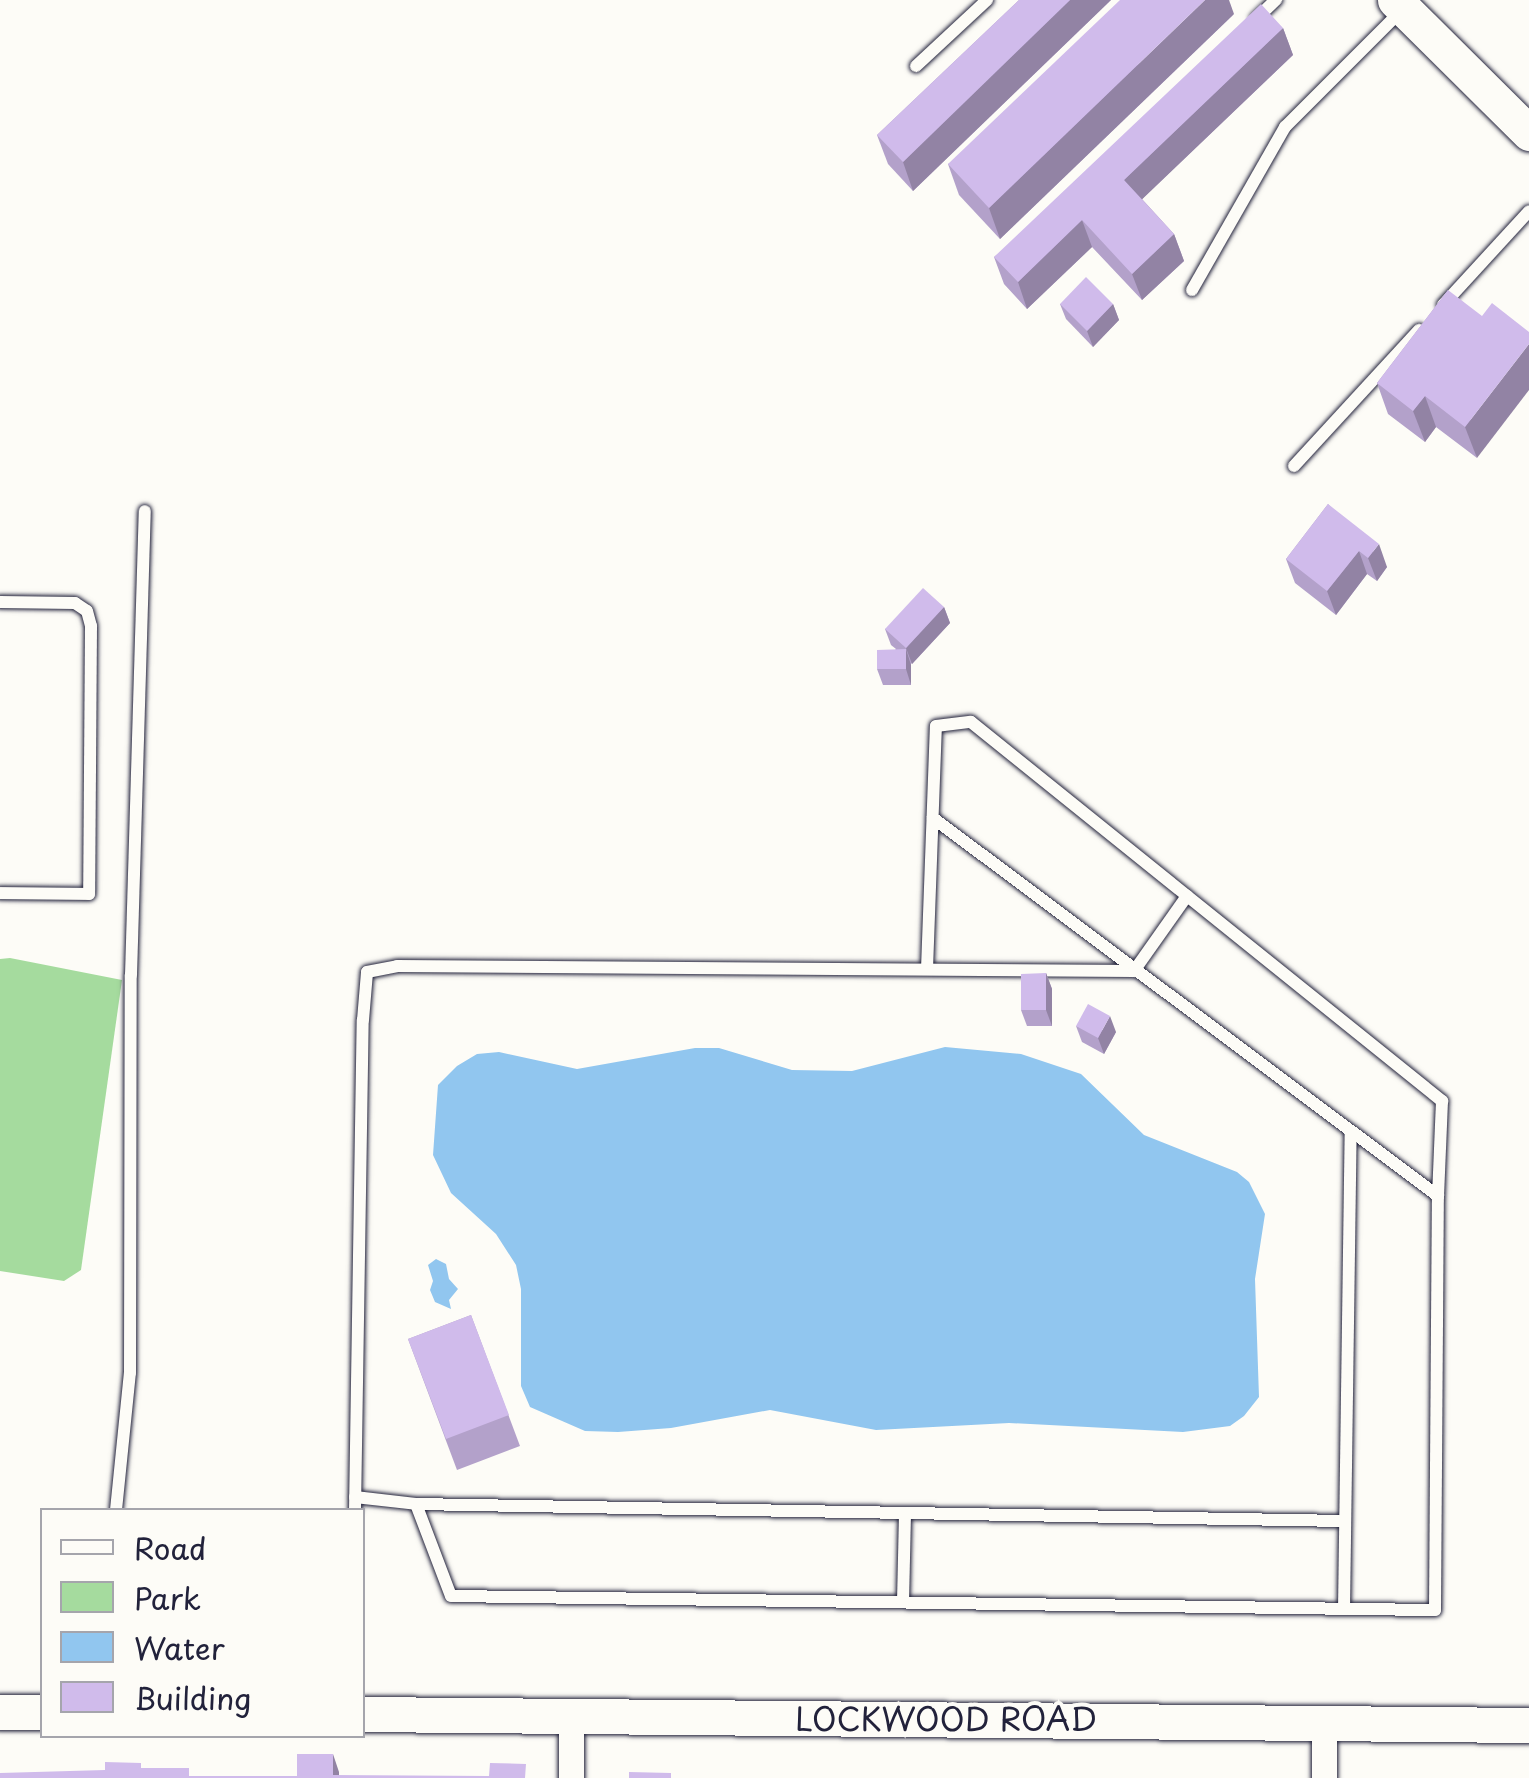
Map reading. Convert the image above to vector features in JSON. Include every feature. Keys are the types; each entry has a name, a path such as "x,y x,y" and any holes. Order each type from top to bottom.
{"main road":[{"path":"1399,4 1529,134"},
{"path":"0,1712 40,1712"},
{"name":"LOCKWOOD ROAD","path":"365,1714 1529,1724"}],"street":[{"path":"571,1715 571,1778"},
{"path":"1324,1721 1324,1778"}],"lane":[{"path":"916,66 986,0"},
{"path":"1246,28 1276,0"},
{"path":"1192,290 1285,128 1399,4"},
{"path":"1294,466 1529,211"},
{"path":"116,1508 130,1373 131,956 145,511"},
{"path":"0,602 76,603 88,611 92,626 89,894 0,893"},
{"path":"416,1504 452,1596 1435,1610 1442,1102 970,722 936,726 926,969"},
{"path":"933,818 1438,1196"},
{"path":"1134,971 1187,896"},
{"path":"1134,971 396,966 368,972 363,1020 355,1504 1345,1520"},
{"path":"1344,1609 1350,1132"},
{"path":"902,1602 905,1513"}],"green space":[{"path":"0,959 122,980 81,1270 64,1281 0,1271"}],"water":[{"path":"945,1047 1021,1054 1081,1074 1144,1135 1237,1172 1249,1182 1265,1214 1255,1279 1259,1397 1244,1416 1230,1426 1183,1432 1009,1423 876,1430 770,1410 671,1428 618,1432 585,1431 530,1407 521,1386 521,1289 516,1265 496,1234 451,1193 433,1155 438,1085 457,1066 477,1054 499,1052 577,1069 695,1048 719,1048 792,1070 852,1071"},
{"path":"436,1259 446,1264 449,1279 458,1289 449,1300 451,1309 435,1302 430,1290 433,1281 428,1265"}],"building":[{"path":"1019,0 1070,0 903,162 877,135"},
{"path":"1120,0 1205,0 989,208 948,164"},
{"path":"1261,4 1283,28 1124,180 1174,234 1132,274 1082,220 1018,282 994,257"},
{"path":"1086,277 1113,304 1087,331 1060,304"},
{"path":"1448,290 1482,316 1492,303 1529,332 1529,344 1465,427 1425,396 1413,411 1377,383"},
{"path":"1328,504 1379,544 1368,558 1359,551 1327,591 1286,559"},
{"path":"923,588 944,607 906,648 885,629"},
{"path":"906,649 906,669 877,669 877,650"},
{"path":"1046,973 1046,1010 1021,1010 1021,974"},
{"path":"1088,1004 1110,1016 1098,1038 1076,1026"},
{"path":"471,1315 509,1415 446,1439 408,1339"},
{"path":"297,1754 333,1754 333,1775 489,1776 490,1763 526,1764 525,1778 0,1778 0,1773 105,1770 105,1762 141,1763 141,1768 189,1768 189,1776 297,1776"},
{"path":"629,1772 671,1773 671,1778 629,1778"}]}
